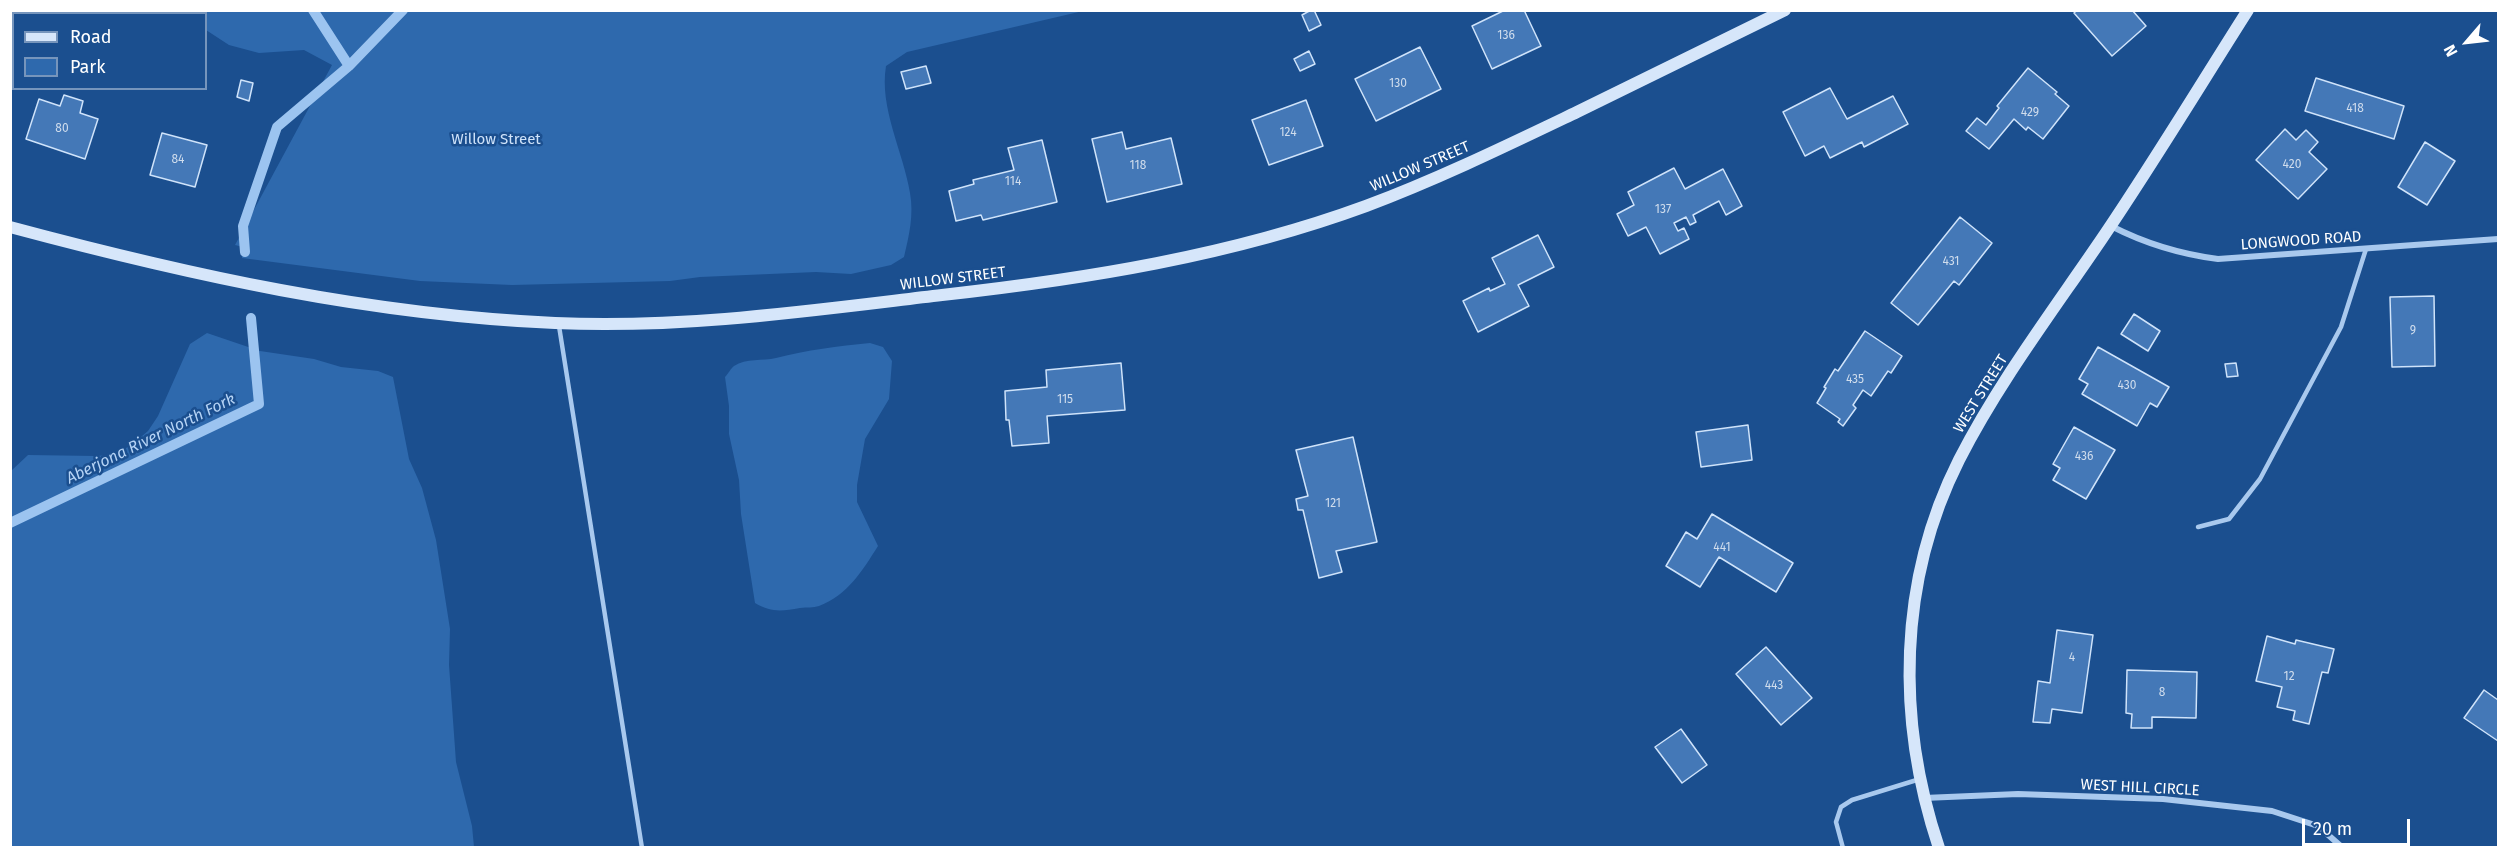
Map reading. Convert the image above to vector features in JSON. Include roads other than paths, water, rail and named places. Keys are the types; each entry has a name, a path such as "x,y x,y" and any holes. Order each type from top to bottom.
{"main road":[{"name":"WILLOW STREET","path":"10,227 212,278 302,295 394,309 558,324 719,319 1011,287 1084,277 1156,263 1282,233 1366,206 1469,163 1785,10"},
{"name":"WEST STREET","path":"1939,848 1924,798 1914,751 1910,705 1911,614 1922,564 1938,512 1958,463 1978,425 2111,226 2248,10"}],"street":[{"name":"LONGWOOD ROAD","path":"2111,226 2160,248 2218,260 2499,239"},
{"name":"WEST HILL CIRCLE","path":"1924,798 2018,794 2152,799 2272,811 2318,826 2343,848"}],"lane":[{"path":"2198,527 2229,519 2260,478 2341,327 2366,249"},
{"path":"558,324 642,848"},
{"path":"1843,848 1836,822 1841,807 1852,800 1920,779"}],"waterway":[{"path":"313,10 349,66"},
{"name":"Aberjona River North Fork","path":"245,252 243,226 277,127 349,66 403,10"},
{"name":"Aberjona River North Fork","path":"10,523 259,404 251,318"}],"park label":[{"name":"Willow Street","path":"496,140"}]}
